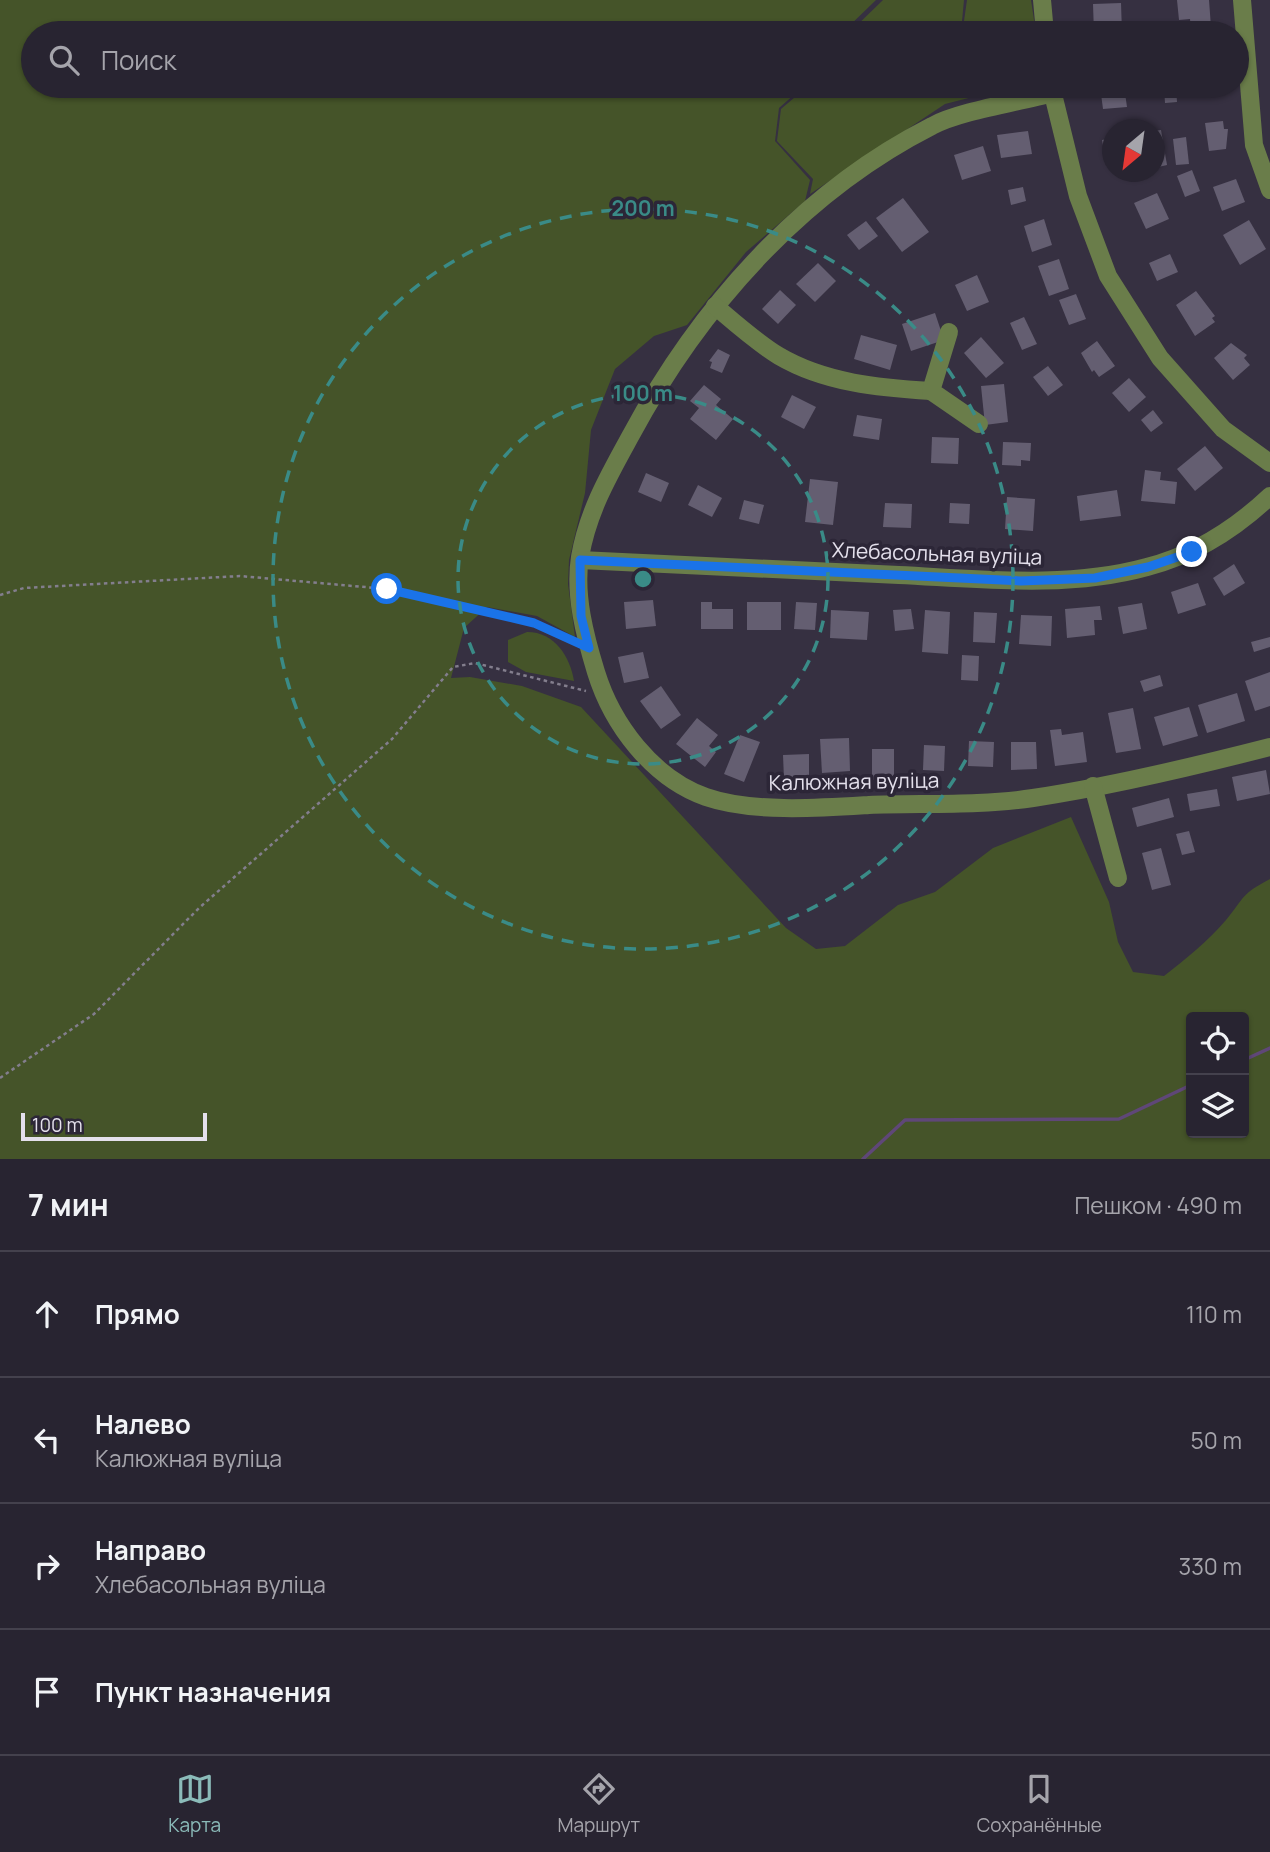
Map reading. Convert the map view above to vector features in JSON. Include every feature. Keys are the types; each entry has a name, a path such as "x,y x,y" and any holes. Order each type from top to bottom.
{"street":[{"path":"1042,0 1044,21"},
{"path":"1242,0 1244,21"},
{"path":"1249,85 1254,145 1270,190"},
{"name":"Калюжная вуліца","path":"1024,98 934,124 847,178 758,258 715,306 651,398 594,501 580,560 581,616 603,695 623,729 657,769 705,797 771,807 844,807 1030,798 1178,770 1270,747"},
{"path":"1054,98 1078,196 1108,276 1160,358 1223,429 1270,463"},
{"path":"715,306 779,356 824,375 877,388 931,391 979,424"},
{"path":"931,391 949,332"},
{"name":"Хлебасольная вуліца","path":"580,560 1021,581 1095,578 1148,567 1192,552 1246,519 1270,496"},
{"path":"1093,786 1118,878"}],"path":[{"path":"0,595 24,588 240,576 374,588 534,623 589,648"},
{"path":"0,1078 93,1014 199,908 392,739 453,667 475,663 603,695"}],"green space":[{"path":"0,0 876,0 854,21 21,21 21,98 790,98 779,108 775,141 810,180 805,201 746,252 687,325 654,336 615,369 591,430 585,493 569,560 568,584 575,637 537,616 487,607 464,628 451,678 470,677 522,686 581,707 786,928 816,949 845,946 898,905 935,892 993,848 1071,817 1109,902 1118,942 1133,972 1164,976 1212,935 1248,892 1270,879 1270,1159 0,1159"},
{"path":"883,0 964,0 962,21 861,21"},
{"path":"967,0 1031,0 1034,21 964,21"},
{"path":"794,98 969,98 945,104 810,194 813,179 777,141 781,109"},
{"path":"527,632 546,636 560,648 569,663 574,681 526,672 508,662 508,640"}],"building":[{"path":"1177,0 1209,0 1211,21 1179,20"},
{"path":"1121,3 1122,21 1094,21 1093,4"},
{"path":"1102,98 1126,98 1127,107 1103,109"},
{"path":"1165,98 1177,98 1177,102 1165,103"},
{"path":"1223,121 1224,129 1228,129 1226,149 1209,151 1205,123"},
{"path":"1028,131 1032,154 1001,158 997,135"},
{"path":"1186,137 1189,164 1176,165 1173,139"},
{"path":"983,146 991,171 962,180 954,155"},
{"path":"1192,170 1200,191 1185,197 1177,176"},
{"path":"1236,179 1245,202 1222,211 1213,187"},
{"path":"1023,187 1026,201 1011,205 1008,190"},
{"path":"1157,193 1169,219 1146,229 1134,203"},
{"path":"903,198 929,232 902,252 876,218"},
{"path":"1044,219 1052,245 1032,252 1024,226"},
{"path":"1249,220 1266,249 1240,265 1223,235"},
{"path":"866,221 878,236 859,250 847,235"},
{"path":"1170,254 1178,272 1157,281 1149,263"},
{"path":"1059,259 1069,289 1049,296 1038,266"},
{"path":"818,263 836,281 815,302 796,284"},
{"path":"977,275 989,302 967,311 955,285"},
{"path":"780,290 796,305 778,324 762,309"},
{"path":"1196,291 1215,316 1212,318 1215,322 1195,336 1176,305"},
{"path":"1076,294 1086,319 1069,325 1059,300"},
{"path":"935,313 944,340 911,351 902,324"},
{"path":"1024,317 1037,344 1022,350 1010,323"},
{"path":"861,335 897,345 890,370 854,359"},
{"path":"981,337 1004,363 986,378 964,353"},
{"path":"1097,341 1115,366 1099,377 1094,370 1092,372 1081,353"},
{"path":"1231,343 1247,355 1244,358 1250,365 1233,380 1214,358"},
{"path":"718,349 730,355 722,373 710,368 712,362 709,361"},
{"path":"1048,366 1063,385 1048,396 1033,377"},
{"path":"1129,378 1146,397 1129,412 1112,393"},
{"path":"1004,384 1008,422 985,425 981,386"},
{"path":"704,385 721,399 716,405 733,419 716,440 690,419 699,408 690,401"},
{"path":"792,395 816,407 804,429 781,417"},
{"path":"1153,410 1163,423 1151,432 1141,420"},
{"path":"857,415 882,419 879,440 853,436"},
{"path":"932,437 959,438 958,464 931,463"},
{"path":"1003,442 1031,443 1030,461 1021,460 1021,466 1002,465"},
{"path":"1205,446 1223,468 1195,491 1177,469"},
{"path":"1145,470 1161,472 1160,480 1177,482 1175,504 1141,501"},
{"path":"646,473 669,483 661,502 638,492"},
{"path":"810,479 838,482 833,525 805,522"},
{"path":"698,485 722,498 712,517 688,505"},
{"path":"1117,490 1121,516 1080,521 1077,496"},
{"path":"1007,497 1035,499 1033,531 1005,529"},
{"path":"744,500 764,505 759,524 739,519"},
{"path":"885,503 912,504 911,528 883,527"},
{"path":"950,503 970,504 969,524 949,523"},
{"path":"1234,564 1245,583 1224,596 1213,578"},
{"path":"1198,583 1206,605 1178,614 1171,592"},
{"path":"653,600 656,626 626,629 624,602"},
{"path":"701,602 712,602 712,609 733,609 733,629 701,629"},
{"path":"747,602 781,602 781,630 747,630"},
{"path":"796,602 817,603 815,630 794,629"},
{"path":"1142,603 1147,629 1123,634 1118,607"},
{"path":"1100,606 1102,620 1094,620 1095,635 1067,638 1065,609"},
{"path":"911,609 914,629 895,631 893,610"},
{"path":"831,610 869,612 867,640 830,638"},
{"path":"925,610 950,612 948,654 922,652"},
{"path":"974,612 997,613 995,643 973,642"},
{"path":"1021,615 1052,616 1051,646 1019,644"},
{"path":"1270,637 1270,647 1254,652 1251,642"},
{"path":"643,652 649,678 624,683 618,657"},
{"path":"962,655 979,656 978,681 961,680"},
{"path":"1270,672 1270,706 1255,711 1245,681"},
{"path":"1160,675 1163,686 1144,692 1140,681"},
{"path":"661,686 681,715 661,729 640,701"},
{"path":"1237,693 1245,721 1207,733 1198,705"},
{"path":"1189,707 1198,736 1163,746 1154,717"},
{"path":"1133,708 1141,749 1116,753 1108,713"},
{"path":"697,718 718,735 709,746 716,752 705,767 676,744"},
{"path":"1061,729 1062,735 1083,732 1087,762 1055,766 1050,730"},
{"path":"740,735 760,742 744,782 724,774"},
{"path":"849,738 850,771 822,773 820,739"},
{"path":"969,741 994,742 993,767 968,766"},
{"path":"1011,742 1036,742 1037,769 1011,770"},
{"path":"924,745 945,746 944,771 923,770"},
{"path":"872,749 894,749 894,780 872,780"},
{"path":"809,754 809,779 784,779 783,755"},
{"path":"1266,770 1270,794 1237,801 1232,777"},
{"path":"1217,789 1220,806 1190,811 1187,794"},
{"path":"1169,798 1174,817 1137,827 1132,808"},
{"path":"1189,831 1195,852 1182,855 1176,834"},
{"path":"1161,848 1171,885 1152,890 1142,853"}],"waterway":[{"path":"1249,1058 1270,1048"},
{"path":"863,1159 905,1120 1119,1119 1186,1087"}],"route":[{"path":"387,589 534,623 589,648 581,616 580,560 1021,581 1095,578 1148,567 1192,552"}]}
